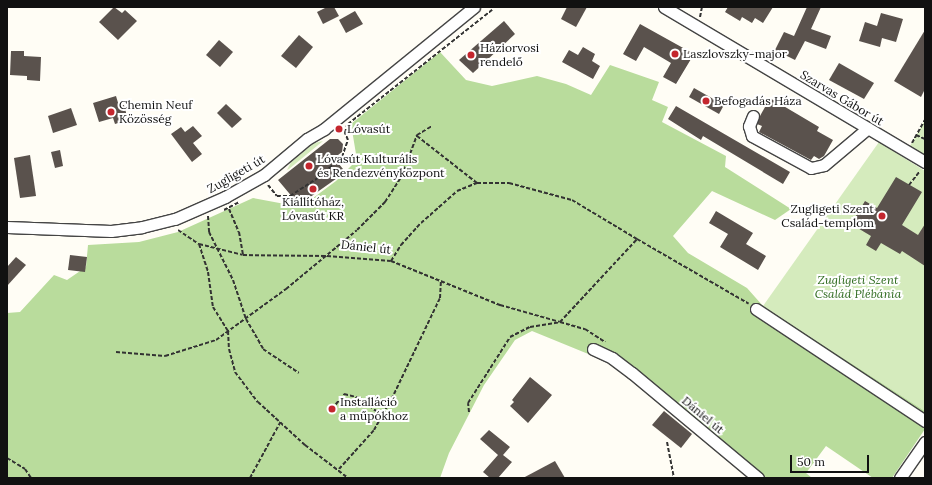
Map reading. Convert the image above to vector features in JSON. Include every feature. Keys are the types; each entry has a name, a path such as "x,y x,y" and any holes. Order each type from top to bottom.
{"street":[{"name":"Zugligeti út","path":"7,227 111,231 175,219 225,197 264,176 307,139 324,129 474,7"},
{"name":"Szarvas Gábor út","path":"664,7 907,152 922,167"},
{"path":"753,116 749,130 754,138 811,168 824,166 868,128"},
{"path":"756,309 925,421"},
{"name":"Dániel út","path":"593,349 612,358 632,373 758,478"},
{"path":"900,478 925,442"}],"path":[{"path":"907,152 925,120"},
{"path":"267,184 277,196 290,196 316,180 342,157 348,140 345,133 347,125"},
{"path":"116,352 165,356 216,340 246,319 327,256 385,202 402,176 417,135 432,126"},
{"path":"417,135 477,183"},
{"path":"916,135 925,140"},
{"path":"909,185 922,167"},
{"path":"390,261 401,245 421,223 457,191 477,183 509,183 572,200 637,239 731,292 756,309"},
{"path":"229,209 239,232 243,255"},
{"path":"208,215 210,232 219,250 246,319 263,349 299,373"},
{"name":"Dániel út","path":"175,219 178,232 199,244 243,255 327,256 390,261 500,305 585,329 608,345"},
{"path":"560,322 637,239"},
{"path":"199,244 208,272 214,307 228,331 229,349 235,372 258,402 281,421 305,445 339,469 348,478"},
{"path":"339,469 374,430 382,416 440,298 441,281"},
{"name":"Dániel út","path":"469,412 468,403 510,337 530,327 560,322"},
{"path":"332,409 344,394 360,398 382,416"},
{"path":"250,478 281,421"},
{"path":"667,442 674,478"},
{"path":"7,458 25,469 31,478"}],"green space":[{"path":"440,52 466,80 492,86 537,76 566,84 591,95 610,65 659,82 652,100 668,107 662,122 726,156 725,167 791,209 775,220 712,191 673,236 688,253 747,288 763,306 925,411 925,429 892,478 873,478 826,446 806,473 812,478 766,478 641,373 625,369 532,331 515,340 484,385 449,453 440,478 7,478 7,313 20,312 54,275 67,280 86,267 88,245 139,242 178,232 253,198 301,207 336,181 357,160 351,124"},
{"path":"925,120 925,162 907,151"},
{"path":"323,141 287,170 291,162 314,143"},
{"name":"Zugligeti Szent Család Plébánia","path":"879,142 925,171 925,411 763,306"}],"building":[{"path":"114,7 122,13 125,10 137,21 118,40 99,22"},
{"path":"327,7 334,7 339,16 323,24 317,12"},
{"path":"567,7 587,7 576,27 561,19"},
{"path":"728,7 773,7 763,23 755,18 752,23 742,17 740,21 725,12"},
{"path":"807,7 821,7 811,29 831,36 826,49 805,41 795,60 775,50 784,32 794,36"},
{"path":"355,11 363,24 346,33 339,20"},
{"path":"881,13 903,19 896,42 882,38 880,47 859,41 865,22 877,26"},
{"path":"504,21 515,34 473,73 459,60"},
{"name":"Laszlovszky-major","path":"640,24 694,54 676,84 663,77 671,63 644,47 636,61 623,54"},
{"path":"925,30 925,89 921,97 894,81"},
{"path":"299,35 313,47 296,68 281,56"},
{"path":"219,40 233,52 220,67 206,55"},
{"path":"583,47 595,54 592,61 600,66 593,79 562,62 569,50 578,55"},
{"path":"11,51 24,51 24,56 41,57 40,81 27,80 27,76 10,75"},
{"path":"839,63 874,83 864,99 829,80"},
{"name":"Befogadás Háza","path":"694,88 724,105 719,114 689,97"},
{"name":"Chemin Neuf Közösség","path":"116,96 119,106 124,105 128,120 115,124 113,118 99,122 93,103"},
{"path":"770,98 819,127 817,131 833,140 824,156 819,159 814,156 811,160 759,132 762,126 757,124"},
{"path":"226,104 242,119 232,128 217,113"},
{"path":"676,106 790,172 783,184 703,136 701,140 668,119"},
{"path":"71,108 77,125 53,133 48,116"},
{"path":"193,126 202,136 193,143 202,154 192,162 171,134 181,127 185,132"},
{"path":"330,139 338,139 343,144 342,152 334,158 343,169 340,176 299,205 278,180"},
{"path":"60,150 63,166 55,168 51,152"},
{"path":"30,155 36,196 20,198 14,158"},
{"name":"Zugligeti Szent Család-templom","path":"896,177 922,192 902,225 918,235 925,224 925,266 902,251 900,254 881,243 876,251 866,245 871,236 851,224 865,201 877,208"},
{"path":"716,211 753,233 746,244 766,256 758,270 720,247 728,234 709,223"},
{"path":"70,255 87,257 85,272 68,270"},
{"path":"16,257 26,265 7,286 7,267"},
{"path":"530,377 552,395 528,423 510,406 514,402 512,400"},
{"path":"664,411 692,434 681,448 652,425"},
{"path":"489,430 510,447 503,455 512,462 498,478 490,478 483,472 498,455 480,439"},
{"path":"555,461 565,478 523,478"}],"place":[{"name":"Laszlovszky-major","path":"675,54"},
{"name":"Háziorvosi rendelő","path":"471,55"},
{"name":"Befogadás Háza","path":"706,101"},
{"name":"Chemin Neuf Közösség","path":"111,112"},
{"name":"Lóvasút","path":"339,129"},
{"name":"Lóvasút Kulturális és Rendezvényközpont","path":"309,166"},
{"name":"Kiállítóház, Lóvasút KR","path":"313,189"},
{"name":"Zugligeti Szent Család-templom","path":"882,216"},
{"name":"Installáció a műpókhoz","path":"332,409"}]}
